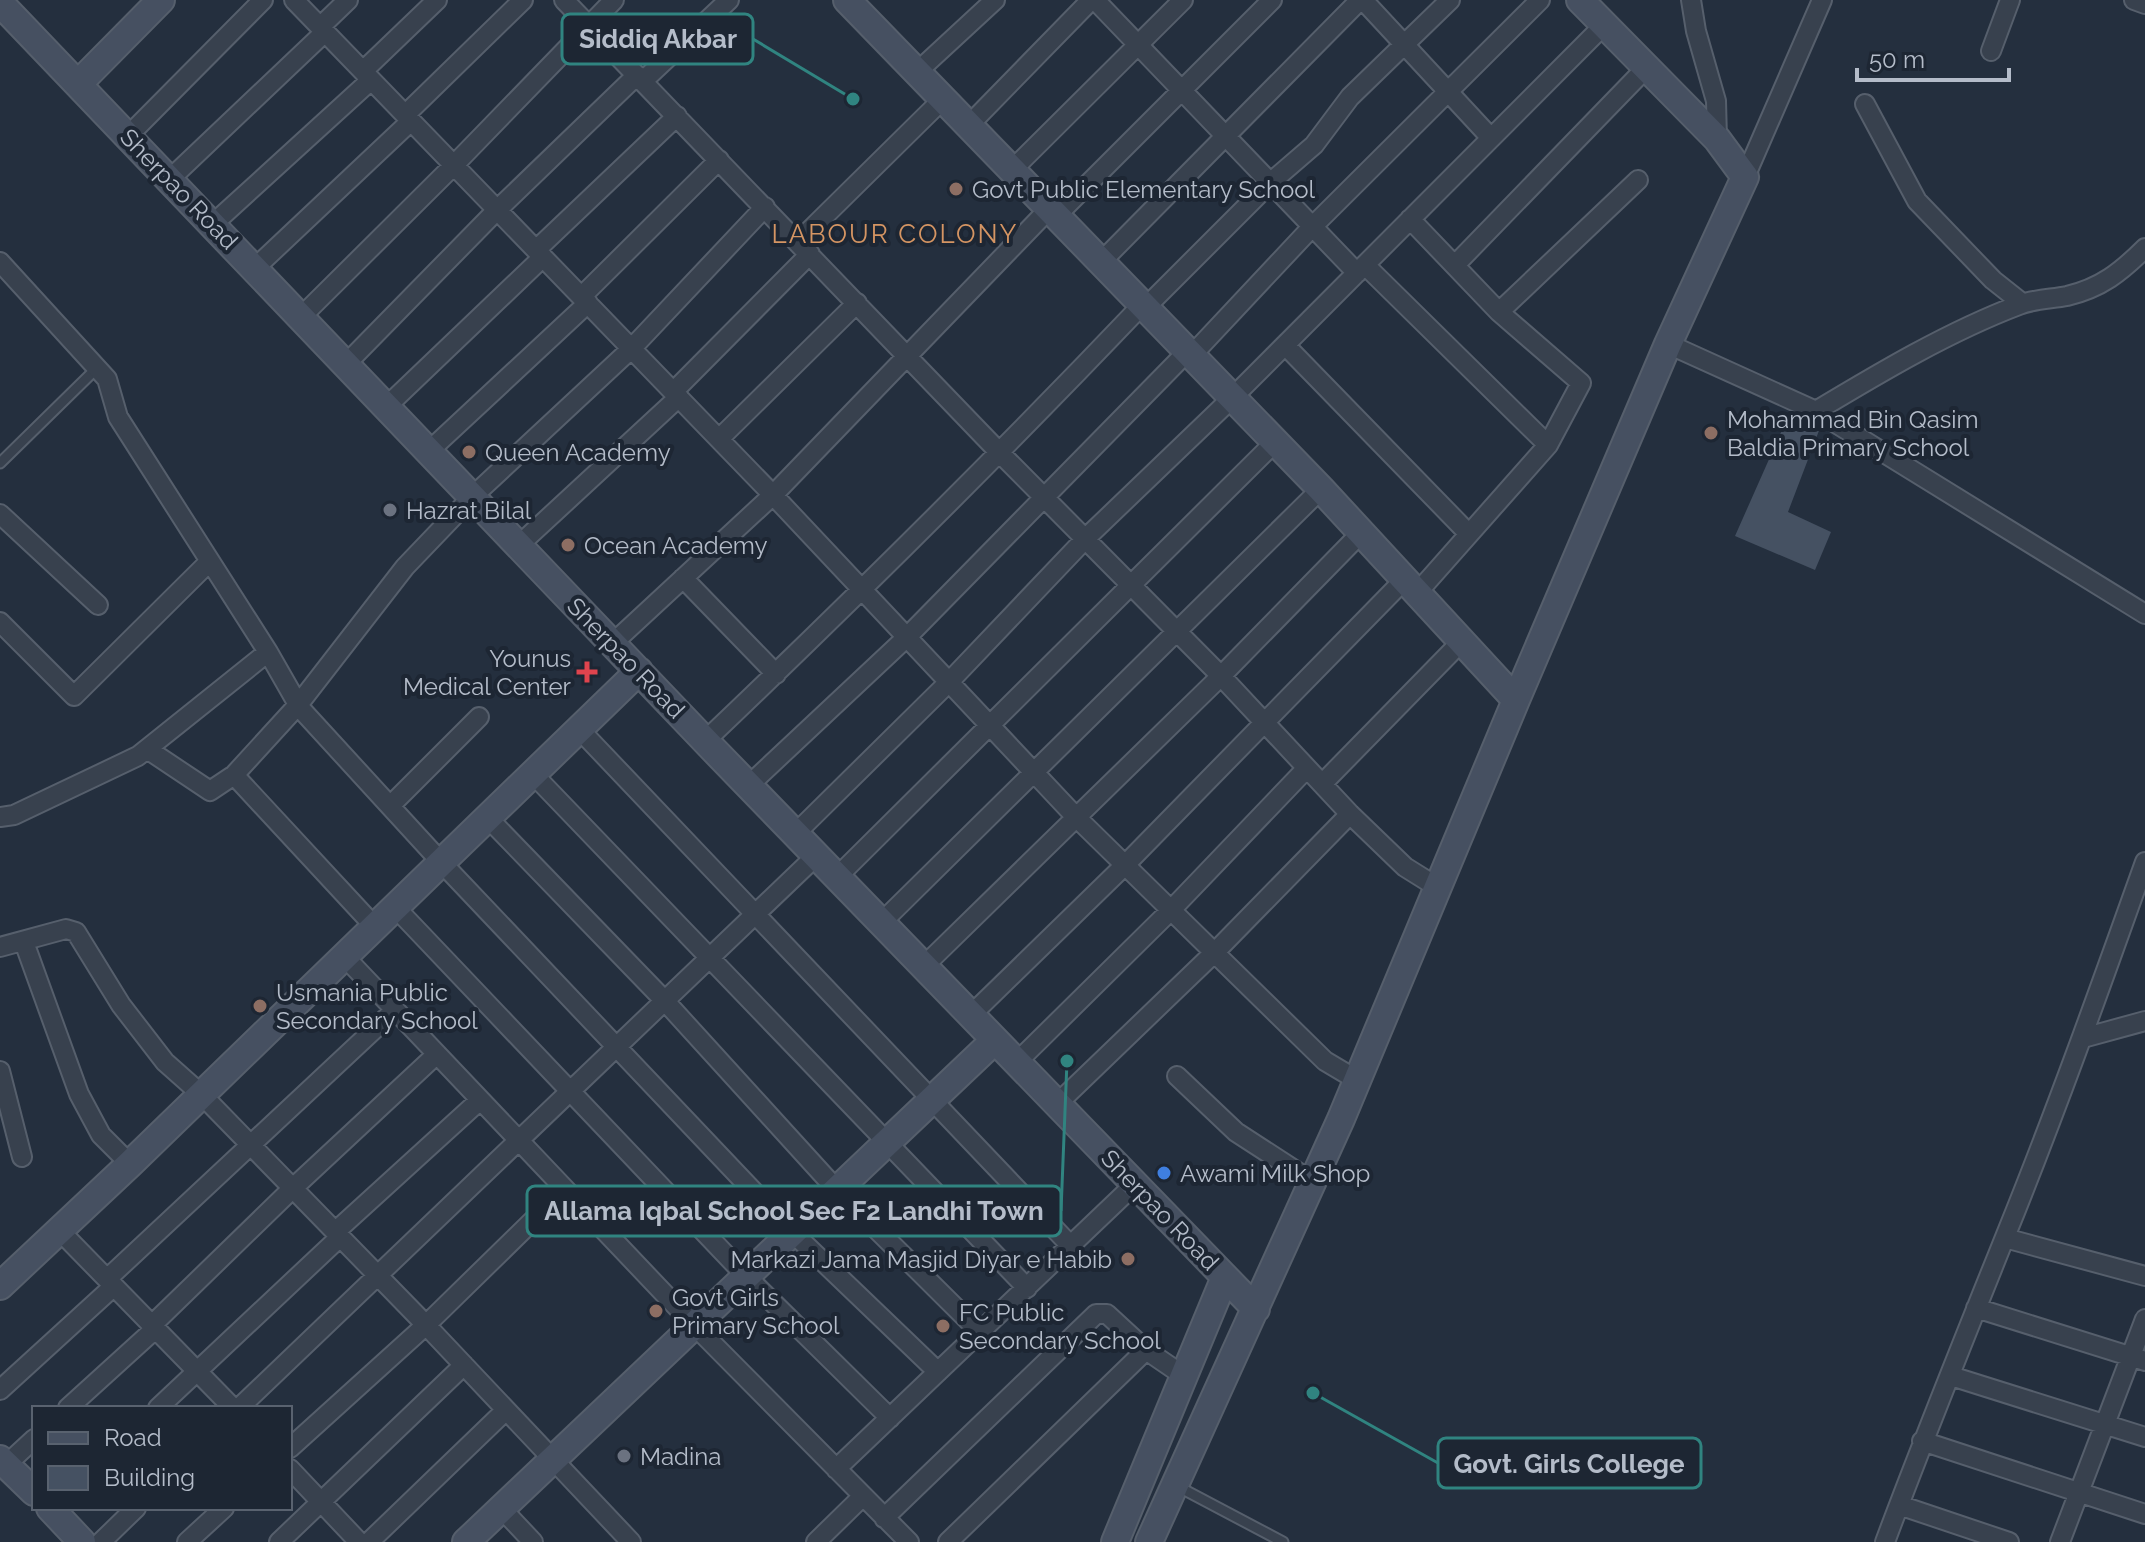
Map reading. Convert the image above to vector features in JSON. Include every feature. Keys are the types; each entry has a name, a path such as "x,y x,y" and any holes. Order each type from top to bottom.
{"street":[{"path":"78,84 161,0"},
{"path":"128,136 263,0"},
{"path":"294,0 773,495 1075,816 1325,1061 1357,1080"},
{"path":"170,179 348,0"},
{"path":"213,224 367,75 437,0"},
{"path":"255,268 523,0"},
{"path":"564,0 1000,453 1177,630 1350,814 1405,867 1437,887"},
{"path":"301,317 614,0"},
{"path":"346,364 497,210 729,0"},
{"path":"847,0 1321,489 1516,700"},
{"path":"917,72 995,0"},
{"path":"969,125 1093,0 1312,227 1548,445"},
{"path":"1012,170 1183,0"},
{"path":"612,644 773,495 907,355 1272,0"},
{"path":"1101,262 1362,0 1491,138"},
{"path":"705,741 863,590 1270,183 1314,145 1350,97 1450,0"},
{"path":"748,786 907,637 1447,90 1540,0"},
{"path":"1580,0 1717,139 1745,177"},
{"path":"1691,0 1696,31 1716,101 1717,139"},
{"path":"1150,1542 1313,1182 1668,344 1822,0"},
{"path":"1991,51 2010,0"},
{"path":"2134,0 2145,4"},
{"name":"Sherpao Road","path":"0,3 748,786 1256,1309"},
{"path":"795,834 949,682 1086,538 1232,398 1604,25"},
{"path":"1455,265 1646,68"},
{"path":"519,545 676,394 804,248 943,99"},
{"path":"1865,104 1917,201 1993,280 2022,303"},
{"path":"386,407 677,116"},
{"path":"429,451 584,300 719,160"},
{"path":"1499,312 1638,180"},
{"path":"147,749 210,791 234,775 298,705 405,567 472,497 631,349 765,207"},
{"path":"971,1015 1125,865 1264,722 1469,534 1548,445 1581,383 1499,312 1410,219"},
{"path":"1816,411 1931,345 2022,303 2067,296 2100,286 2145,248"},
{"path":"0,262 107,379 118,417 268,652 298,705 442,863 791,1231 938,1372"},
{"path":"719,439 857,303"},
{"path":"1668,344 1816,411 2145,614"},
{"path":"1285,345 1469,534"},
{"path":"837,877 1274,443"},
{"path":"881,923 1321,489"},
{"path":"0,514 98,605"},
{"path":"924,966 1221,676 1360,534"},
{"path":"0,622 74,696 210,561"},
{"path":"683,578 776,674"},
{"path":"1322,784 1463,640"},
{"path":"0,817 14,815 138,756 268,652"},
{"path":"2,1280 130,1164 639,671"},
{"path":"390,806 479,717"},
{"path":"579,729 1071,1246"},
{"path":"1017,1062 1171,910 1307,768"},
{"path":"533,774 1027,1288"},
{"path":"234,775 375,927"},
{"path":"1057,1104 1215,952 1350,814"},
{"path":"488,818 664,1000 836,1189 980,1332"},
{"path":"238,1406 816,856"},
{"path":"1885,1542 1922,1441 1951,1376 2083,1038 2145,862"},
{"path":"395,907 745,1275 890,1418"},
{"path":"0,947 66,929 76,932 121,1005 165,1062 201,1094 293,1188 631,1542"},
{"path":"24,942 79,1094 101,1135 130,1164"},
{"path":"344,956 693,1324 909,1542"},
{"path":"0,1390 251,1145 395,1010"},
{"path":"2083,1038 2145,1021"},
{"path":"466,1542 995,1040"},
{"path":"70,1406 293,1188 437,1054"},
{"path":"0,1071 22,1157"},
{"path":"1177,1076 1236,1132 1313,1182"},
{"path":"160,1406 480,1100"},
{"path":"836,1469 1135,1184"},
{"path":"292,1446 426,1325 565,1189"},
{"path":"59,1230 234,1406"},
{"path":"2005,1238 2145,1276"},
{"path":"1115,1542 1225,1277"},
{"path":"1976,1308 2138,1359"},
{"path":"884,1518 1096,1314 1107,1314 1146,1350 1184,1376"},
{"path":"2060,1542 2105,1424 2138,1359 2145,1319"},
{"path":"948,1542 1146,1350"},
{"path":"279,1542 464,1365"},
{"path":"1951,1376 2145,1437"},
{"path":"369,1542 506,1410"},
{"path":"32,1440 3,1462 32,1490"},
{"path":"1922,1441 2145,1514"},
{"path":"292,1471 359,1542"},
{"path":"816,1542 863,1496"},
{"path":"1899,1505 2009,1542"},
{"path":"501,1508 533,1542"},
{"path":"52,1510 82,1542"},
{"path":"101,1542 134,1510"},
{"path":"187,1542 222,1510"}],"lane":[{"path":"0,463 97,368"},
{"path":"1174,1485 1283,1542"}],"building":[{"path":"1790,412 1820,428 1788,512 1831,532 1815,570 1735,536"}],"place":[{"name":"Siddiq Akbar","path":"853,99"},
{"name":"Govt Public Elementary School","path":"956,189"},
{"name":"Mohammad Bin Qasim Baldia Primary School","path":"1711,433"},
{"name":"Queen Academy","path":"469,452"},
{"name":"Hazrat Bilal","path":"390,510"},
{"name":"Ocean Academy","path":"568,545"},
{"name":"Younus Medical Center","path":"587,672"},
{"name":"Usmania Public Secondary School","path":"260,1006"},
{"name":"Allama Iqbal School Sec F2 Landhi Town","path":"1067,1061"},
{"name":"Awami Milk Shop","path":"1164,1173"},
{"name":"Markazi Jama Masjid Diyar e Habib","path":"1128,1259"},
{"name":"Govt Girls Primary School","path":"656,1311"},
{"name":"FC Public Secondary School","path":"943,1326"},
{"name":"Govt. Girls College","path":"1313,1393"},
{"name":"Madina","path":"624,1456"}],"district":[{"name":"LABOUR COLONY","path":"895,234"}]}
